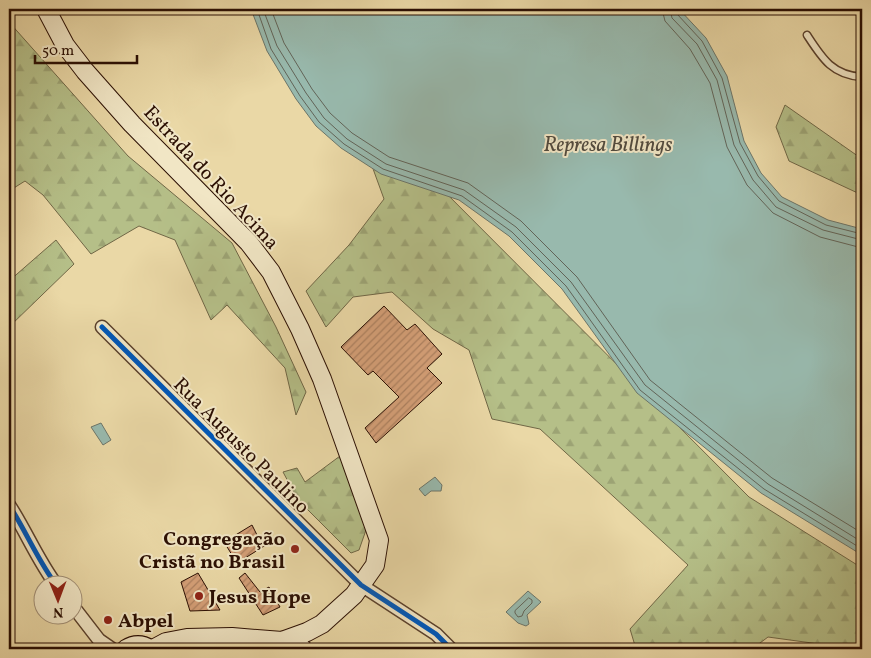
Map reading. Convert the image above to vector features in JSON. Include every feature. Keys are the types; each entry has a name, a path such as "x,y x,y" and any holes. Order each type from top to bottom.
{"main road":[{"name":"Estrada do Rio Acima","path":"46,9 60,37 85,71 132,124 249,243 271,272 300,329 322,379 379,540 375,565 354,595 301,643 232,637 187,638 166,642 151,649"},
{"path":"126,649 140,645 151,649"}],"street":[{"name":"Rua Augusto Paulino","path":"102,327 361,585 436,634 451,649"},
{"path":"9,505 22,524 49,576"},
{"path":"82,618 99,640 112,649"}],"lane":[{"path":"806,35 821,56 833,68 850,76 862,77"}],"green space":[{"path":"9,22 128,156 232,243 276,327 306,392 296,415 285,368 227,305 211,320 175,240 139,226 91,254 43,195 25,181 9,191"},
{"path":"785,105 862,159 862,195 789,161 776,127"},
{"path":"412,159 749,497 862,568 862,649 840,649 834,646 768,637 752,649 636,649 630,629 688,565 540,429 492,419 469,350 433,329 392,292 353,297 326,327 306,291 349,245 384,199 372,166"},
{"path":"56,240 74,264 9,327 9,281"},
{"path":"340,456 366,530 359,550 351,553 298,500 283,472 297,468 305,482"}],"water":[{"name":"Represa Billings","path":"251,9 679,9 706,38 727,76 744,141 761,173 782,197 828,220 862,229 862,555 761,493 637,393 562,289 509,236 459,200 381,174 341,148 316,126 296,99 267,51"},
{"path":"101,423 111,440 103,445 91,427"},
{"path":"435,477 442,485 441,491 431,491 425,496 419,489"},
{"path":"528,591 541,602 527,615 529,624 526,626 518,623 506,612"}],"building":[{"path":"384,306 407,330 415,324 442,354 427,368 442,383 376,443 365,428 399,397 373,371 368,375 341,347"},
{"path":"252,525 259,539 266,545 237,563 224,542"},
{"name":"Jesus Hope","path":"198,573 220,610 190,611 181,582"},
{"path":"245,573 260,592 269,587 280,607 263,615 239,578"}],"cycle path":[{"path":"102,327 361,585 436,634 451,649"},
{"path":"9,505 50,576"}],"place":[{"name":"Congregação Cristã no Brasil","path":"295,549"},
{"name":"Jesus Hope","path":"199,596"},
{"name":"Abpel","path":"108,620"}]}
